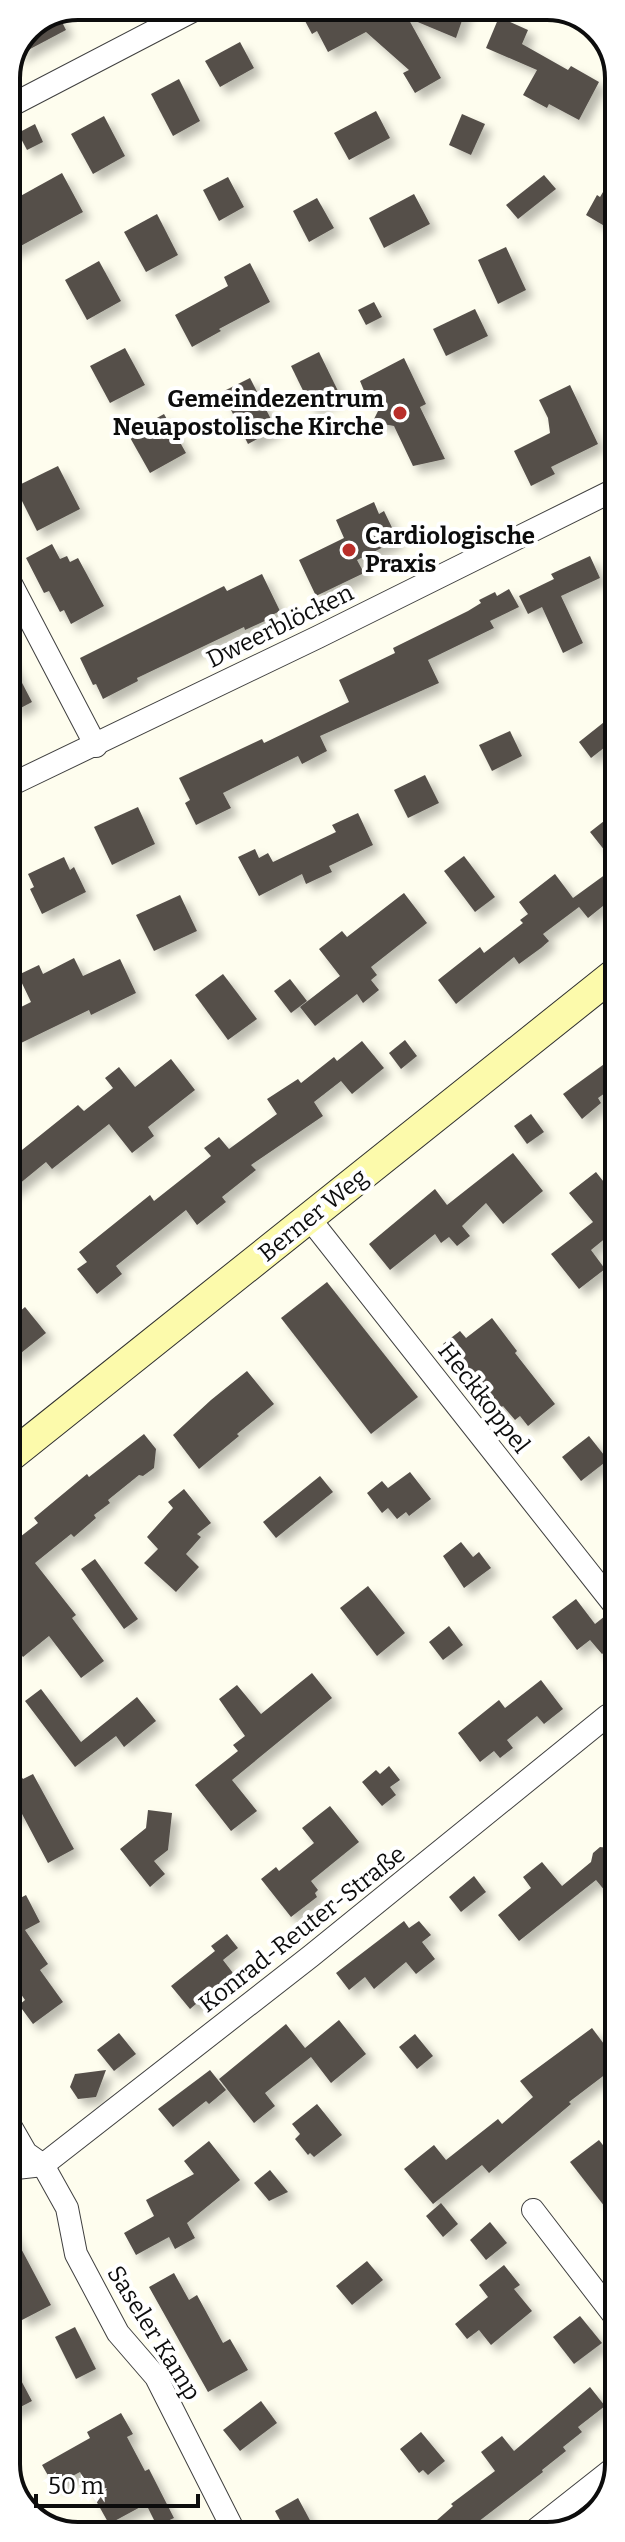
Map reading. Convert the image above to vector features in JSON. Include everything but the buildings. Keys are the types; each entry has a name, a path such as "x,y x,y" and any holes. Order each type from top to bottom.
{"street":[{"path":"20,101 175,20"},
{"name":"Dweerblöcken","path":"20,781 605,494"},
{"path":"20,601 96,746"},
{"name":"Berner Weg","path":"20,1449 605,981"},
{"name":"Heckkoppel","path":"309,1218 605,1593"},
{"name":"Konrad-Reuter-Straße","path":"43,2165 311,1956 605,1718"},
{"name":"Saseler Kamp","path":"20,2143 26,2153 43,2165 67,2208 76,2254 118,2333 156,2377 229,2522"},
{"path":"20,2168 43,2165"},
{"path":"533,2210 605,2304"},
{"path":"545,2522 604,2476"}],"place":[{"name":"Gemeindezentrum Neuapostolische Kirche","path":"400,413"},
{"name":"Cardiologische Praxis","path":"349,550"}]}
